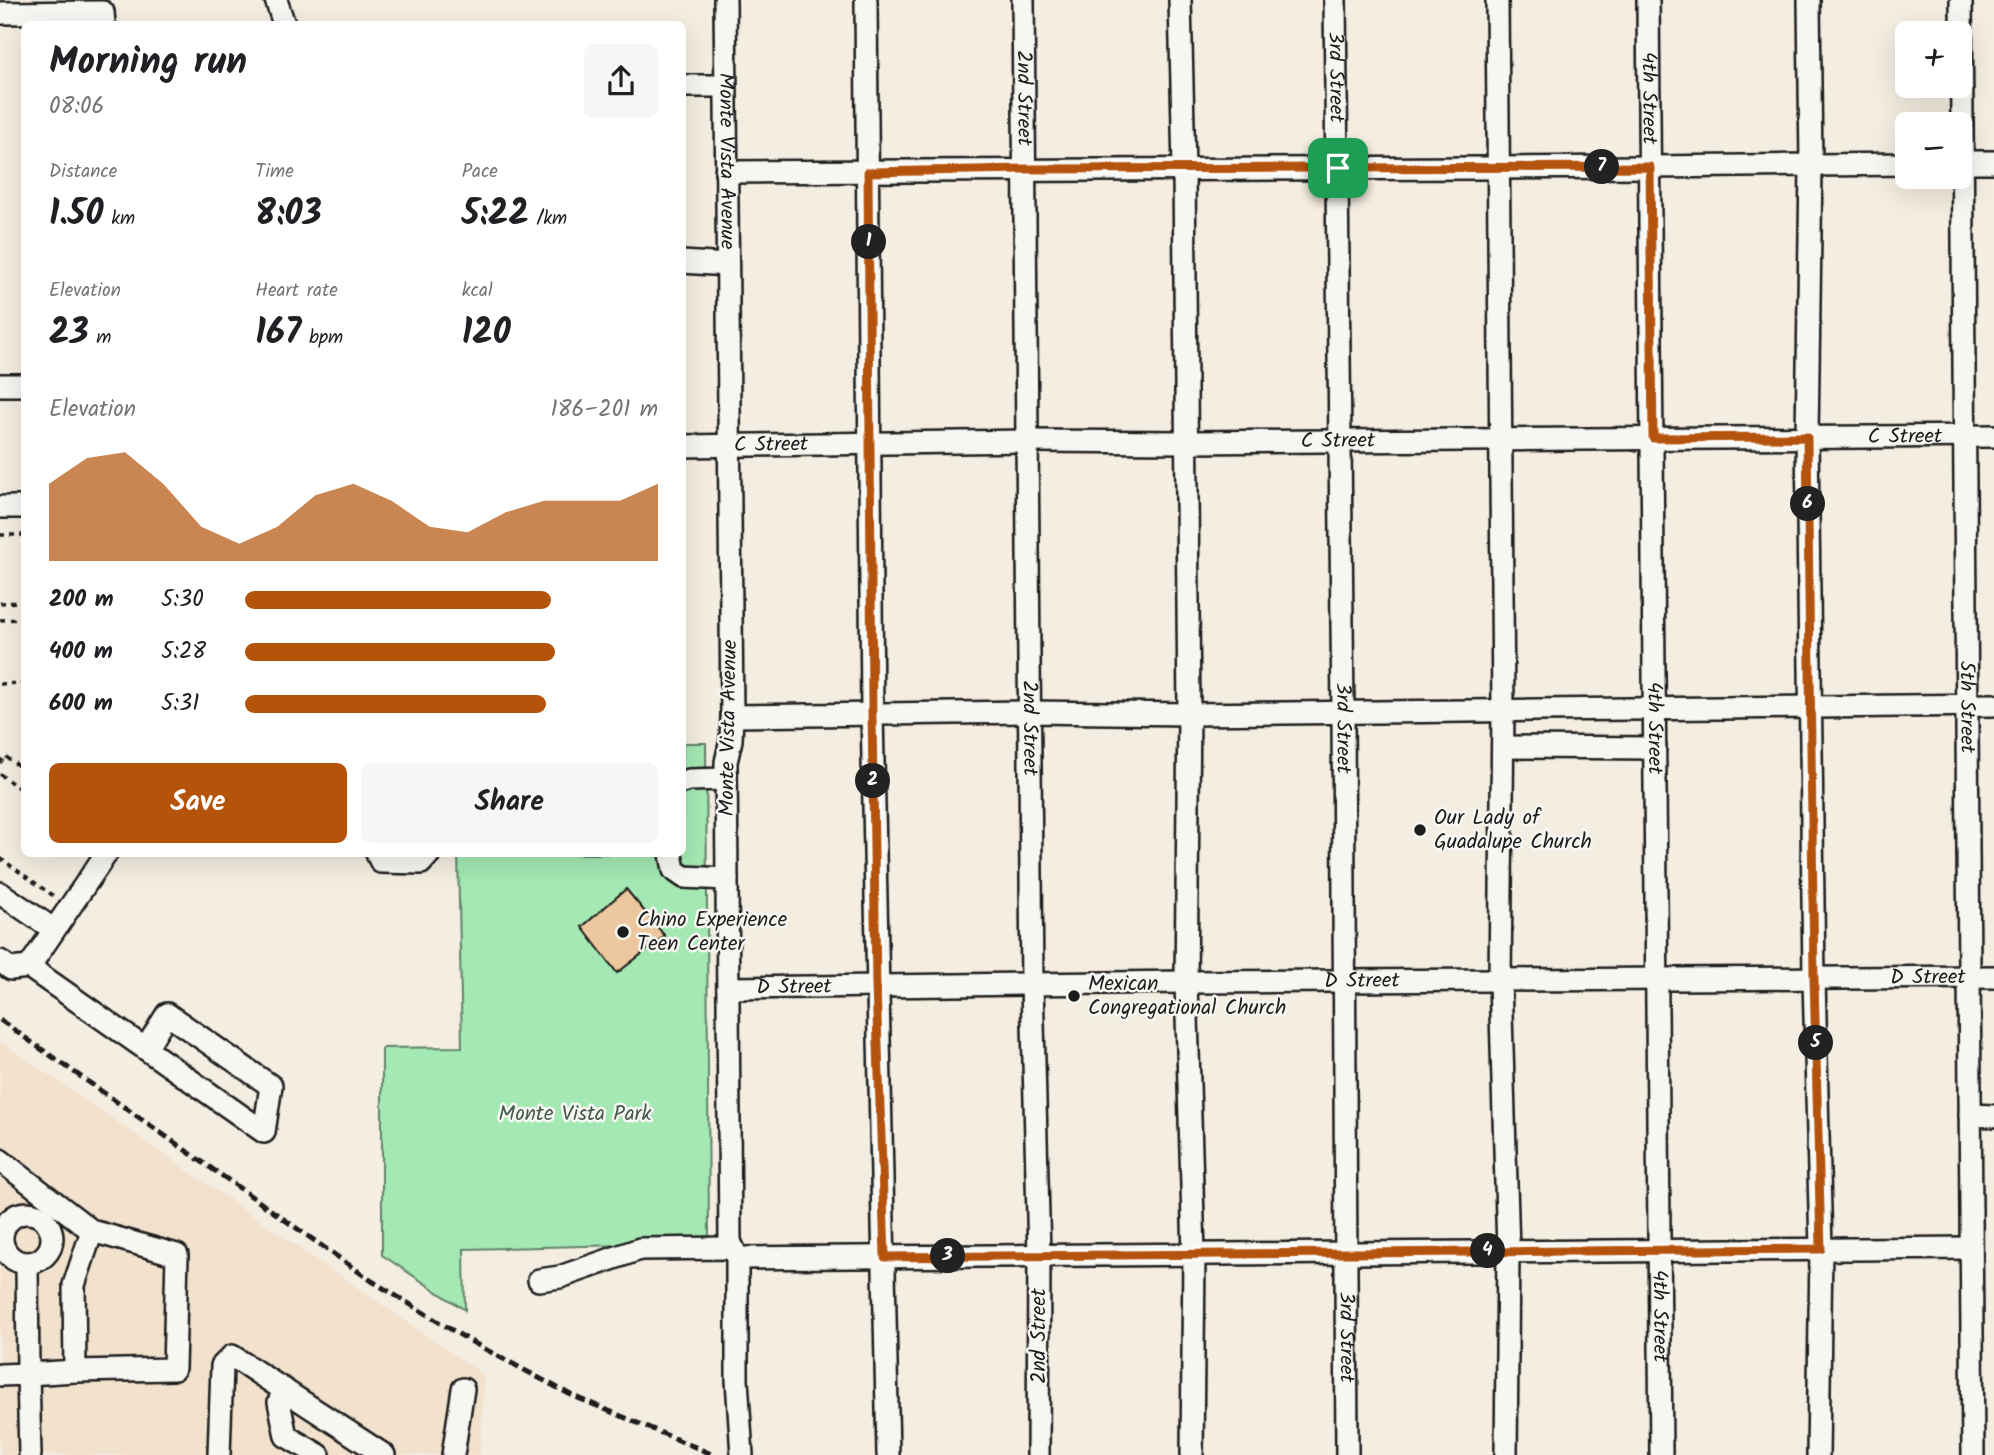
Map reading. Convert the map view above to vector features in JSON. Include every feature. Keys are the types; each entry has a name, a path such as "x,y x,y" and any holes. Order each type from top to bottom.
{"street":[{"path":"276,0 283,21"},
{"name":"Monte Vista Avenue","path":"725,0 732,716 732,740 726,762 730,1241 735,1253 737,1380 744,1454"},
{"path":"866,0 876,985 888,1455"},
{"name":"2nd Street","path":"1023,0 1032,984 1039,1255 1038,1455"},
{"path":"1180,0 1189,714 1186,982 1194,1254 1192,1455"},
{"name":"3rd Street","path":"1335,0 1343,712 1347,1455"},
{"path":"1497,0 1503,711 1500,980 1508,1251 1506,1455"},
{"name":"4th Street","path":"1648,0 1661,1455"},
{"path":"1809,0 1811,166 1807,437 1814,979 1821,1249 1818,1455"},
{"name":"5th Street","path":"1961,0 1961,112"},
{"path":"0,13 104,18"},
{"path":"686,86 725,86"},
{"path":"1972,162 1994,162"},
{"path":"726,172 1895,164"},
{"name":"5th Street","path":"1961,189 1973,1455"},
{"path":"686,262 727,265"},
{"path":"0,385 21,385"},
{"name":"C Street","path":"686,446 871,442 1994,436"},
{"path":"0,507 21,507"},
{"path":"732,716 1994,705"},
{"path":"1503,747 1655,747"},
{"path":"686,780 726,779"},
{"path":"29,967 104,857"},
{"path":"379,857 382,862 421,863 426,857"},
{"path":"672,857 674,870 684,877 727,879"},
{"path":"0,893 53,929"},
{"path":"0,961 11,969 29,967 264,1132 271,1086 167,1014 146,1048"},
{"name":"D Street","path":"728,988 1994,977"},
{"path":"1970,1115 1994,1115"},
{"path":"0,1160 92,1231 177,1255 174,1369 0,1374"},
{"path":"33,1214 46,1223 50,1230 51,1245 42,1258 27,1263 7,1254 1,1232 11,1219 18,1215 33,1214"},
{"path":"75,1371 74,1285 92,1231"},
{"path":"539,1280 560,1277 640,1250 885,1257 1971,1248"},
{"path":"27,1263 30,1455"},
{"path":"219,1455 222,1366 232,1356 384,1455"},
{"path":"284,1389 279,1402 286,1436 318,1455"},
{"path":"453,1455 463,1389"}],"path":[{"path":"0,535 21,535"},
{"path":"0,603 21,602"},
{"path":"0,620 21,619"},
{"path":"0,684 21,683"},
{"path":"0,763 5,756 21,768"},
{"path":"0,774 21,790"},
{"path":"0,858 69,907"}],"shaded area":[{"path":"0,1041 484,1375 480,1455 0,1455"}],"green space":[{"name":"Monte Vista Park","path":"686,743 706,743 709,1243 464,1249 465,1310 382,1255 382,1048 462,1047 458,857 686,857"}],"building":[{"name":"Chino Experience Teen Center","path":"626,889 665,936 617,973 582,927"}],"railway":[{"path":"0,1020 372,1281 470,1341 571,1395 714,1455"}],"place":[{"name":"Our Lady of Guadalupe Church","path":"1420,830"},
{"name":"Chino Experience Teen Center","path":"623,932"},
{"name":"Mexican Congregational Church","path":"1074,996"}],"route":[{"path":"1650,167 1653,438 1807,437 1814,979 1821,1249 885,1257 876,985 868,172 1338,168 1650,167"}]}
